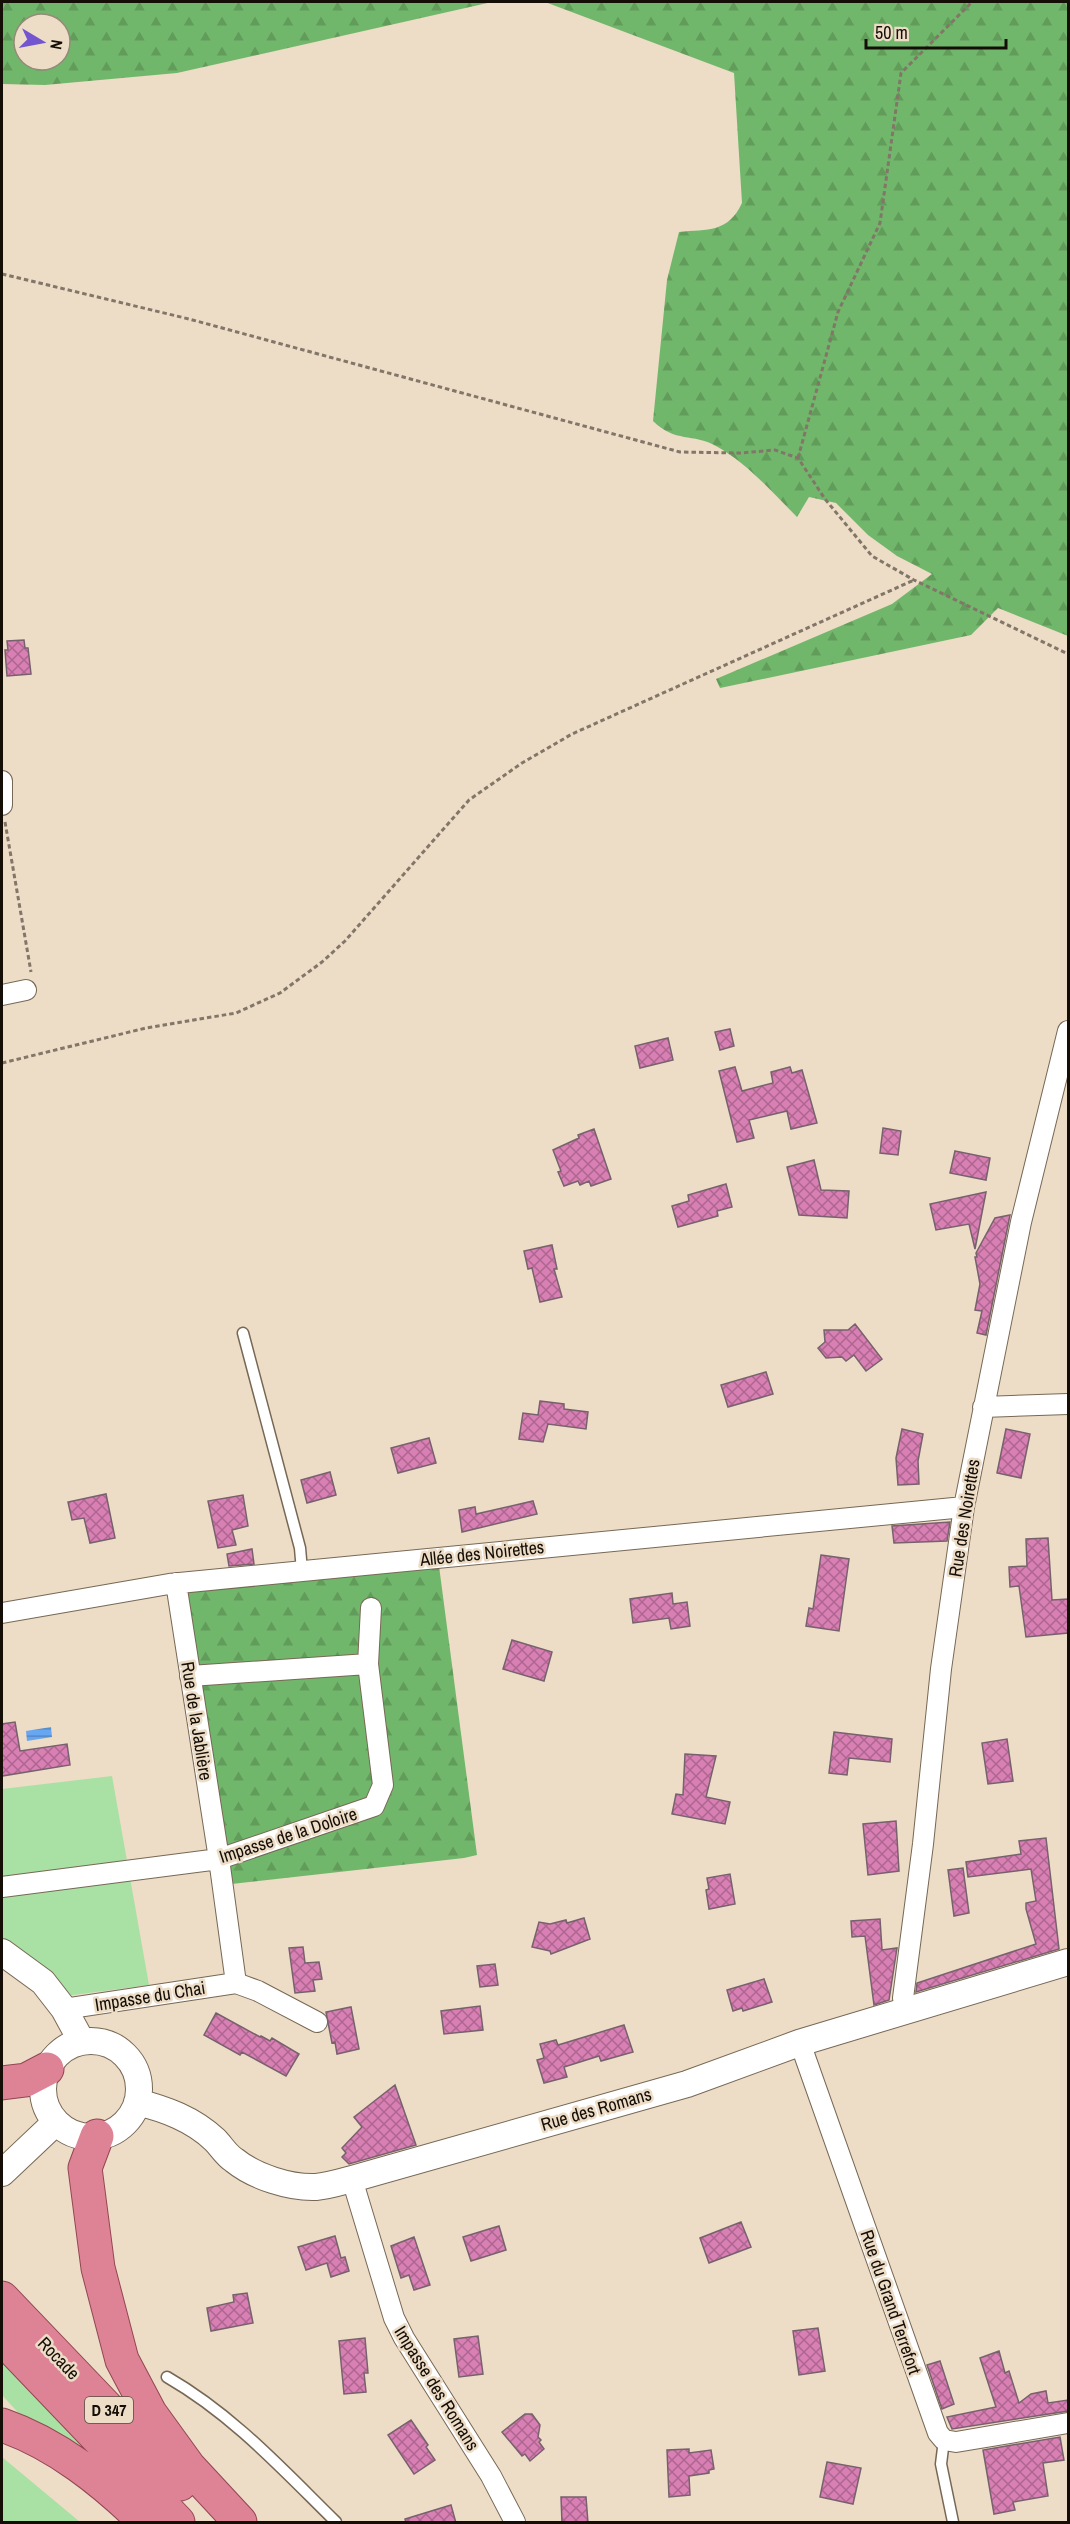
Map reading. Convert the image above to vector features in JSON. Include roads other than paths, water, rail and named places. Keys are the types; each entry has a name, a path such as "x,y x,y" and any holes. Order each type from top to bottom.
{"highway":[{"path":"2,2083 26,2080 47,2069"},
{"path":"98,2136 85,2168 98,2268 122,2361 150,2413 189,2467 240,2523"},
{"name":"Rocade","path":"2,2298 217,2523"},
{"name":"D 347","path":"2,2338 178,2523"},
{"path":"2,2425 61,2453 115,2493 145,2523"}],"street":[{"path":"2,781 2,805"},
{"path":"2,994 26,990"},
{"name":"Rue des Noirettes","path":"906,2012 903,1998 964,1507 1021,1222 1068,1031"},
{"path":"983,1407 1068,1404"},
{"name":"Allée des Noirettes","path":"2,1612 176,1583 964,1507"},
{"name":"Rue de la Jablière","path":"176,1583 219,1859"},
{"name":"Impasse de la Doloire","path":"2,1887 219,1859 374,1806 383,1785 368,1664 371,1608"},
{"path":"190,1676 368,1664"},
{"path":"219,1859 236,1983 258,1991 317,2022"},
{"path":"2,1952 43,1982 64,2009 82,2042"},
{"name":"Rue des Romans","path":"137,2102 172,2113 195,2124 214,2139 234,2161 261,2175 287,2184 317,2187 687,2084 799,2043 1068,1962"},
{"name":"Impasse du Chai","path":"64,2009 236,1983"},
{"path":"98,2041 114,2047 126,2056 135,2070 139,2086 137,2102 131,2115 111,2133 82,2136 68,2131 56,2122 48,2110 43,2083 47,2069 55,2056 68,2047 82,2042 98,2041"},
{"name":"Rue du Grand Terrefort","path":"799,2043 938,2433 944,2440"},
{"path":"2,2173 56,2122"},
{"name":"Impasse des Romans","path":"352,2179 394,2318 404,2338 491,2476 515,2523"},
{"path":"944,2440 957,2442 1068,2423"}],"lane":[{"path":"243,1334 300,1548 302,1571"},
{"path":"167,2376 245,2432 336,2523"},
{"path":"944,2440 941,2464 953,2523"}],"water":[{"path":"51,1727 52,1737 27,1741 26,1731"}]}
